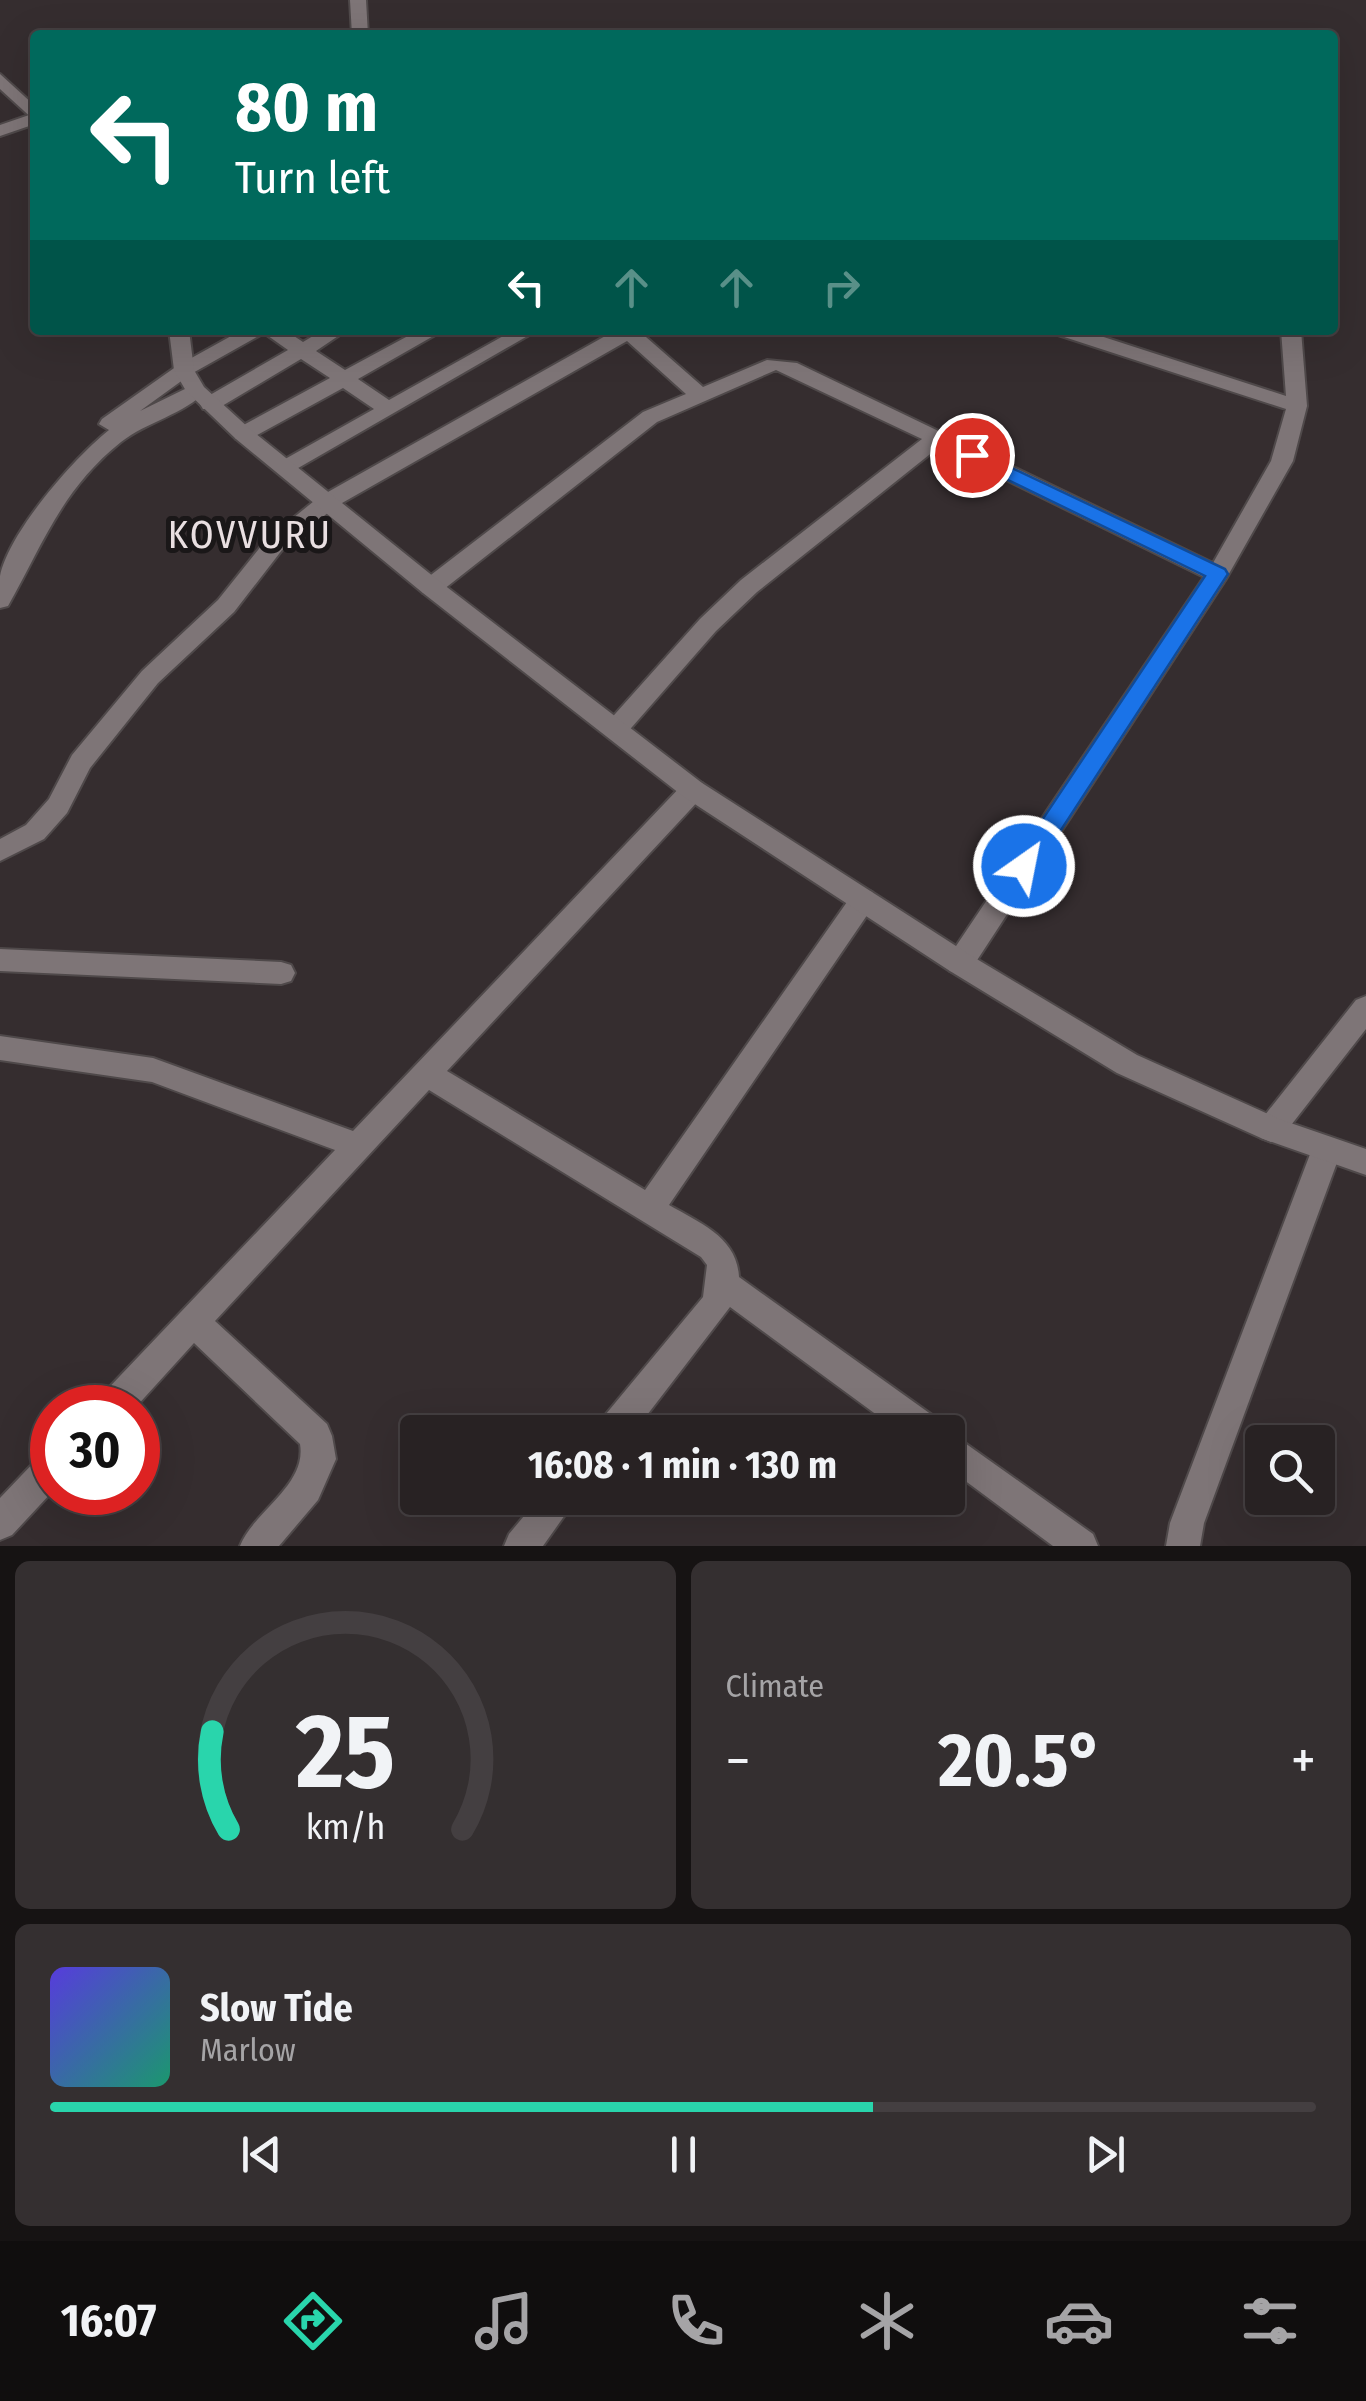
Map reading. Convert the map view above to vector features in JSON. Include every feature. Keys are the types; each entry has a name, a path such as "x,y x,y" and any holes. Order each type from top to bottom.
{"street":[{"path":"358,0 360,30"},
{"path":"0,79 30,108"},
{"path":"0,131 30,114"},
{"path":"181,335 197,388 242,434 694,790 960,963 1128,1064 1270,1129 1366,1162"},
{"path":"0,600 16,561 58,495 114,436 197,388 252,335"},
{"path":"279,335 388,409"},
{"path":"96,433 197,388 301,350 328,335"},
{"path":"242,434 425,335"},
{"path":"286,468 519,335"},
{"path":"0,850 35,832 58,806 81,762 150,677 226,606 274,544 328,502 620,335"},
{"path":"631,335 700,396"},
{"path":"1077,335 1297,406"},
{"path":"960,963 1218,574 1282,461 1297,406 1291,335"},
{"path":"432,587 650,417 774,364 790,367 1218,574"},
{"path":"616,729 708,625 749,586 936,438"},
{"path":"134,1385 694,790"},
{"path":"649,1209 863,900"},
{"path":"0,960 282,973"},
{"path":"1270,1129 1366,1008"},
{"path":"0,1048 153,1070 358,1146"},
{"path":"425,1073 712,1246 724,1261 724,1284 714,1306 627,1415"},
{"path":"1183,1546 1187,1523 1326,1149"},
{"path":"724,1284 903,1415"},
{"path":"194,1322 315,1436 319,1459 306,1488 257,1546"},
{"path":"965,1461 1081,1546"},
{"path":"0,1523 30,1491"},
{"path":"522,1546 547,1515"}],"district":[{"name":"KOVVURU","path":"250,535"}],"route":[{"path":"972,455 1218,574 1024,866"}]}
